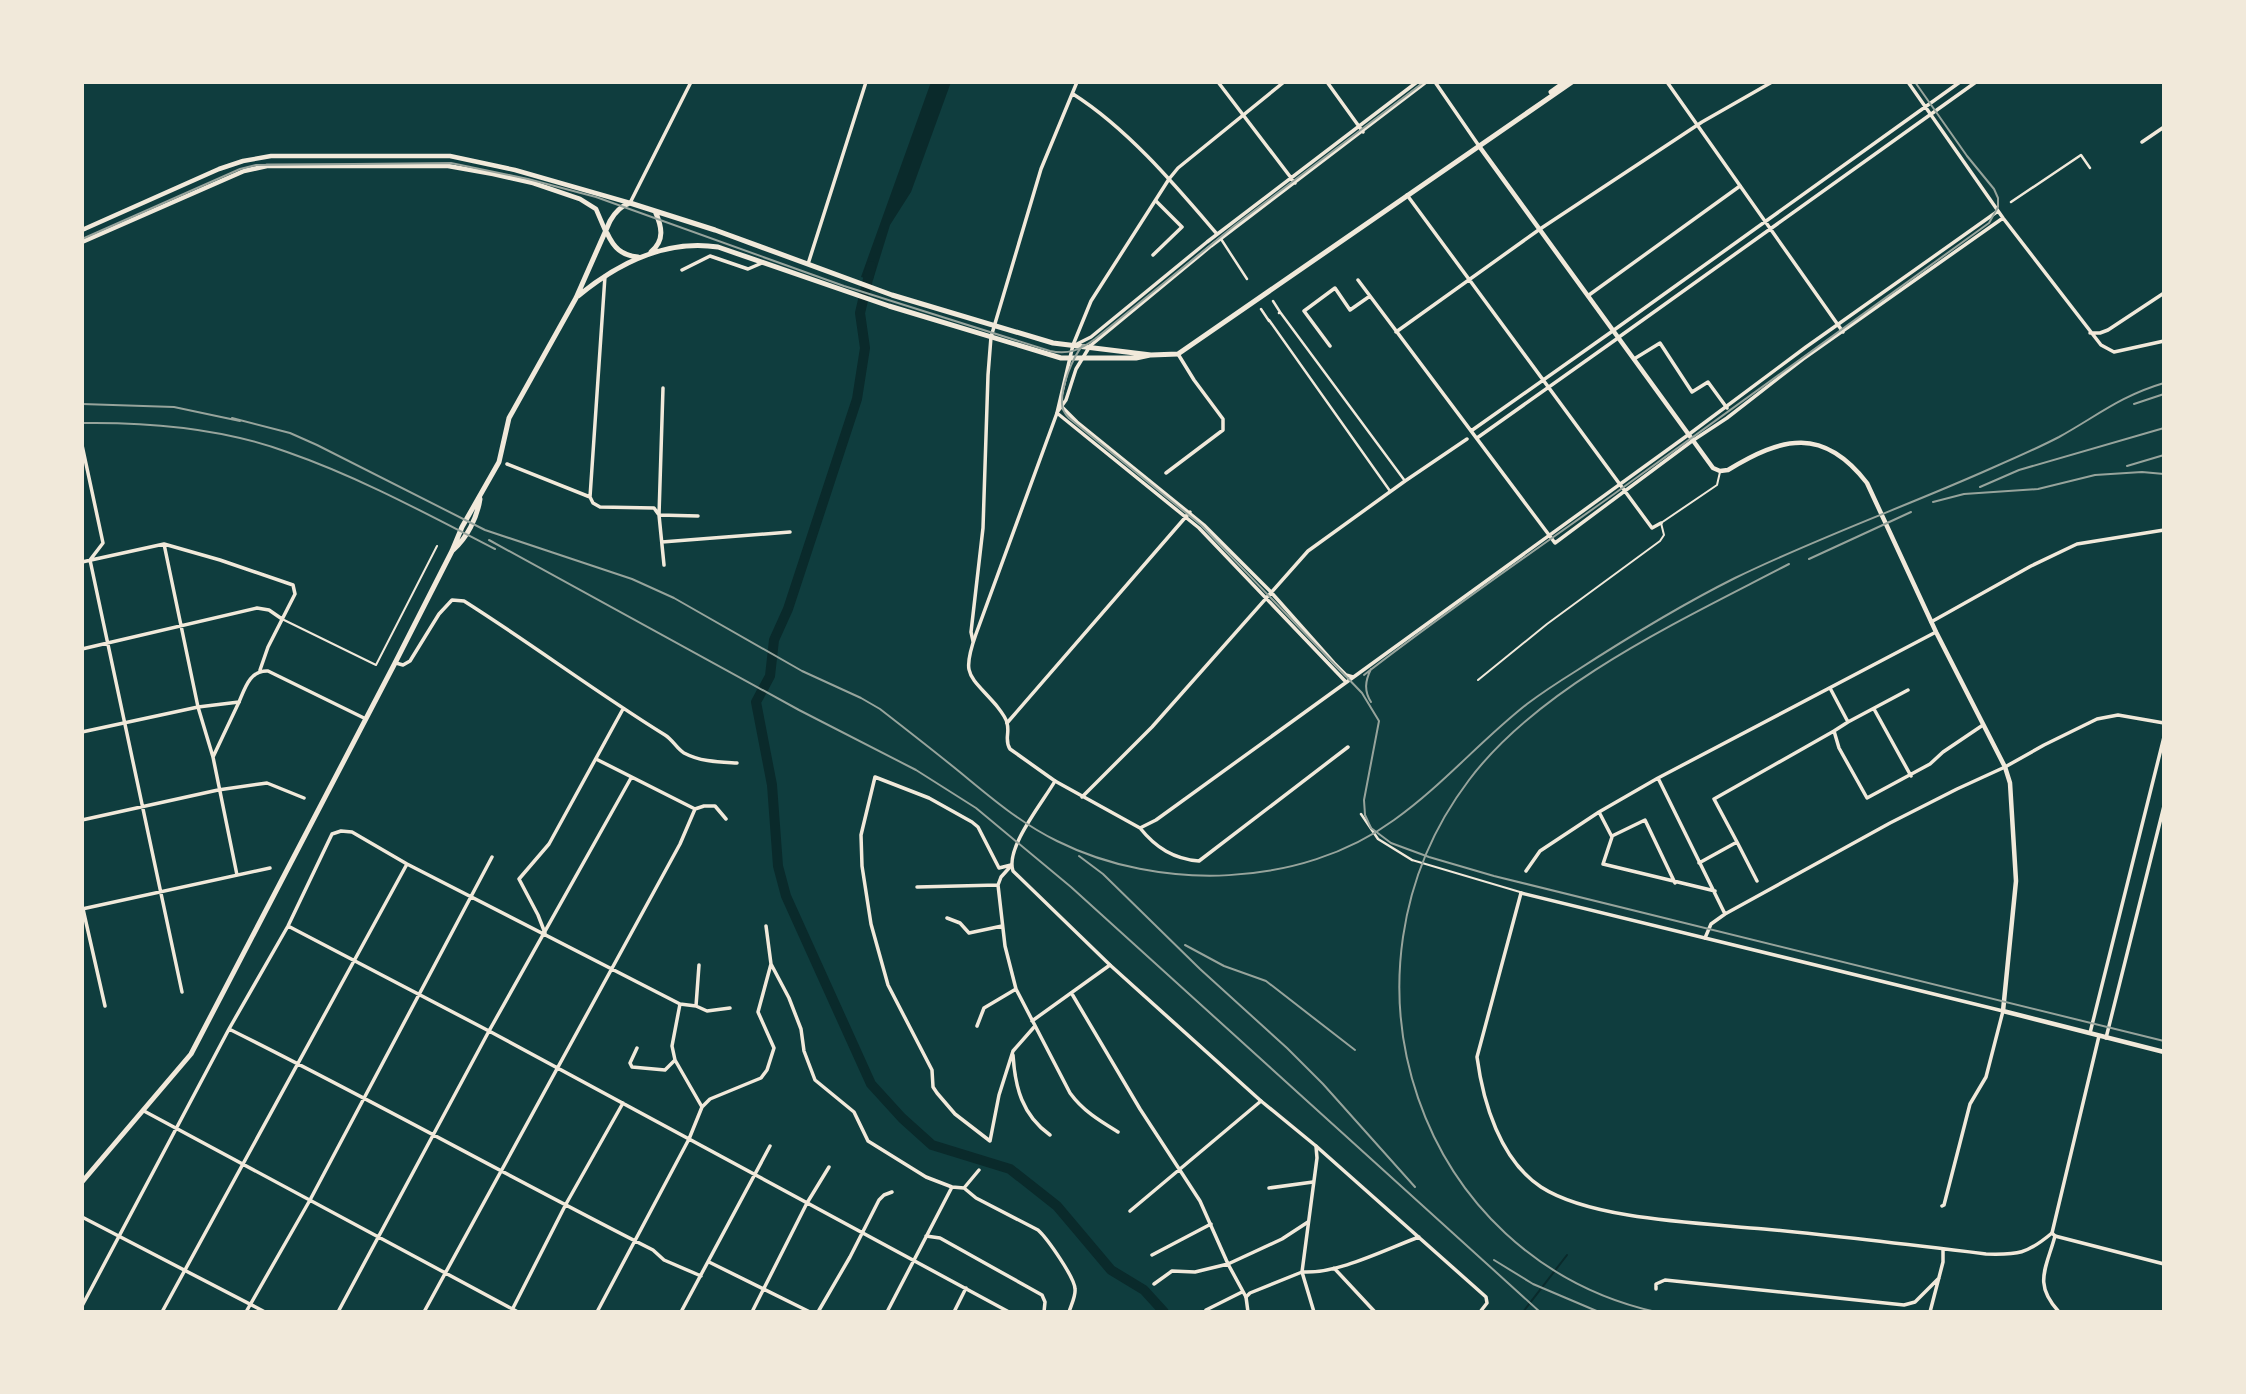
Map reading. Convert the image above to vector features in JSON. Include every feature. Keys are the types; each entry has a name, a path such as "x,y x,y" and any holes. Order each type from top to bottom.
{"main road":[{"path":"1479,146 1565,82"},
{"path":"82,242 246,170 267,166 448,166 533,183 580,199 596,209 617,250 627,256 638,257 692,245 718,247 889,306 1042,353 1070,358 1136,358 1178,354 1572,82"},
{"path":"1479,146 1713,468 1728,470 1769,448 1803,442 1822,446 1841,456 1857,470 1873,493 1912,582 2005,767 2010,783 2016,881 2003,1011 2164,1052"},
{"path":"82,230 243,160 271,156 450,156 515,170 631,203 715,230 892,295 1053,343 1151,355"},
{"path":"243,160 246,170"},
{"path":"82,1182 191,1054 395,663 452,551 461,527 499,462 509,418 576,298 615,213 631,203"},
{"path":"576,298 605,276 656,247 661,239 662,229 655,211"},
{"path":"452,551 462,543 469,530 481,495"}],"street":[{"path":"631,203 691,82"},
{"path":"807,266 866,82"},
{"path":"973,641 971,632 983,528 991,337 1041,169 1077,84 1068,82"},
{"path":"1218,82 1295,183"},
{"path":"1284,82 1178,168 1098,288 1073,345 1057,413 973,641 967,662 968,675 998,707 1007,723 1006,744 1010,749 1055,781 1140,828 1148,838 1169,853 1199,861 1348,747"},
{"path":"1327,82 1363,132"},
{"path":"1073,345 1091,337 1217,234 1417,82"},
{"path":"1057,413 1066,400 1076,369 1090,346 1221,239 1426,82"},
{"path":"1435,82 1479,146"},
{"path":"1667,82 1843,332"},
{"path":"1396,331 1540,229 1697,126 1772,82"},
{"path":"1908,82 2003,218 2101,345 2114,352 2164,341"},
{"path":"1471,431 1960,82"},
{"path":"1477,438 1976,82"},
{"path":"1073,94 1096,109 1170,179 1221,239 1247,279"},
{"path":"2142,142 2164,127"},
{"path":"2011,202 2081,155 2090,169"},
{"path":"1589,295 1740,186"},
{"path":"1407,195 1652,528 1661,523"},
{"path":"1153,255 1182,226 1156,201"},
{"path":"1140,828 1156,820 1249,754 1998,211"},
{"path":"1358,280 1555,543 1692,441 2003,218"},
{"path":"682,271 710,256 747,269 762,263"},
{"path":"605,276 590,497 593,503 600,507 654,508 659,514 698,516"},
{"path":"1330,346 1304,311 1335,288 1350,310 1370,296"},
{"path":"2090,333 2108,330 2164,293"},
{"path":"1273,301 1405,481"},
{"path":"1261,309 1390,492"},
{"path":"1634,359 1660,343 1692,392 1708,382 1727,408"},
{"path":"1166,473 1223,430 1224,425 1223,419 1178,354"},
{"path":"663,388 659,514 664,565"},
{"path":"1059,401 1062,407 1088,430 1190,512 1270,591 1334,663 1346,675 1353,677"},
{"path":"1057,413 1199,528 1346,682"},
{"path":"1082,797 1152,727 1308,551 1467,439"},
{"path":"82,445 103,543 90,560 182,992"},
{"path":"507,464 590,497"},
{"path":"1007,723 1190,512"},
{"path":"1931,622 2031,566 2077,544 2164,530"},
{"path":"662,542 790,532"},
{"path":"164,544 237,875"},
{"path":"82,562 164,544 293,585 295,589 260,670 253,675 213,757"},
{"path":"395,663 403,665 410,661 439,614 452,600 464,601 672,740 682,752 705,761 737,763"},
{"path":"82,649 257,608 269,610 282,619"},
{"path":"1526,871 1540,851 1599,812 1658,778 1936,632"},
{"path":"260,670 276,674 366,719"},
{"path":"1830,688 1848,722"},
{"path":"1757,881 1714,799 1908,690"},
{"path":"82,732 198,707 239,702"},
{"path":"545,933 519,879 549,844 623,709"},
{"path":"1874,709 1911,776"},
{"path":"1705,938 1712,924 1725,914 1891,822 2005,767 2044,744 2109,716 2118,715 2164,723"},
{"path":"1834,731 1839,748 1867,798 1911,776 1983,725"},
{"path":"2090,1034 2164,737"},
{"path":"596,759 695,809 715,806 726,819"},
{"path":"1011,865 999,868 978,827 972,822 929,799 875,777 861,835 862,866 871,924 888,985 932,1070 933,1087 955,1114 990,1141 999,1095 1013,1051 1035,1027"},
{"path":"338,1312 489,1031 631,778"},
{"path":"1658,778 1725,914"},
{"path":"1055,781 1016,844 1011,865 1017,876 1110,965 1261,1101 1316,1146 1486,1297 1487,1303 1480,1312"},
{"path":"82,820 218,790 267,783 304,798"},
{"path":"2106,1038 2164,806"},
{"path":"424,1312 680,844 695,809"},
{"path":"1599,812 1612,836 1603,864 1715,891"},
{"path":"1361,814 1378,839 1412,860"},
{"path":"1612,836 1645,820 1675,883"},
{"path":"82,1306 229,1029 288,926 332,834 352,832 407,864 680,1004 707,1011 730,1007"},
{"path":"1699,863 1737,842"},
{"path":"246,1312 310,1200 492,857"},
{"path":"162,1312 407,864"},
{"path":"1011,865 998,885 1002,926 1016,989 1059,1075 1080,1106 1118,1132"},
{"path":"105,1006 82,909 270,868"},
{"path":"918,887 998,885"},
{"path":"1942,1206 1970,1104 1986,1077 2003,1011 1521,892 1477,1056 1480,1080 1495,1126 1512,1159 1539,1186 1563,1198 1640,1216 1986,1254 2017,1255 2054,1235 2164,1264"},
{"path":"947,918 960,923 969,933 1002,926"},
{"path":"288,926 489,1031 1009,1312"},
{"path":"766,926 771,964 801,1029 804,1051 815,1080 854,1112 868,1140 926,1177 952,1187 964,1188 976,1198 1038,1230 1046,1238 1074,1284 1075,1293 1069,1312"},
{"path":"597,1312 689,1139 702,1107 710,1099 765,1074 774,1048 758,1012 771,964"},
{"path":"696,1006 699,965"},
{"path":"1032,1021 1110,965"},
{"path":"977,1026 984,1008 1016,989"},
{"path":"1072,994 1140,1110 1181,1170 1211,1224 1246,1297 1248,1312"},
{"path":"680,1004 672,1046 675,1060 702,1107"},
{"path":"229,1029 653,1250 664,1260 701,1276"},
{"path":"2059,1312 2046,1297 2043,1289 2044,1278 2099,1036"},
{"path":"637,1048 630,1063 632,1068 665,1070 675,1060"},
{"path":"1013,1051 1015,1082 1020,1097 1032,1118 1049,1135"},
{"path":"1130,1211 1261,1101"},
{"path":"512,1310 566,1204 623,1103"},
{"path":"143,1111 518,1312"},
{"path":"681,1312 770,1146"},
{"path":"1314,1312 1302,1272 1317,1158 1316,1146"},
{"path":"752,1312 807,1203 829,1167"},
{"path":"964,1188 979,1170"},
{"path":"1269,1188 1313,1182"},
{"path":"887,1312 952,1187"},
{"path":"818,1312 879,1200 892,1192"},
{"path":"82,1217 265,1312"},
{"path":"1154,1284 1172,1271 1195,1272 1228,1264 1282,1239 1309,1222"},
{"path":"1152,1255 1211,1224"},
{"path":"926,1236 936,1236 1042,1295 1045,1301 1044,1312"},
{"path":"1246,1297 1302,1272 1334,1268 1419,1237"},
{"path":"1930,1312 1943,1249"},
{"path":"709,1262 810,1312"},
{"path":"1334,1268 1375,1312"},
{"path":"1656,1289 1656,1284 1665,1280 1904,1306 1915,1302 1938,1278"},
{"path":"954,1312 966,1288"},
{"path":"1206,1310 1242,1292"}],"lane":[{"path":"1467,439 1471,431"},
{"path":"1467,439 1477,438"},
{"path":"1478,680 1547,624 1660,541 1664,535 1661,523 1717,485 1720,471"},
{"path":"282,619 376,665 437,546"},
{"path":"1412,860 1521,892"}],"water":[{"path":"931,82 951,82 911,192 890,225 873,280 861,277"}],"waterway":[{"path":"871,266 860,313 865,348 857,399 788,609 774,640 770,676 756,702 772,785 778,866 786,896 871,1084 902,1118 932,1145 1010,1169 1057,1206 1111,1270 1144,1290 1164,1312"},
{"path":"1523,1312 1567,1255"}],"tram line":[{"path":"82,239 240,169 256,165 451,163 596,197 844,286 1050,351 1068,352 1095,339 1234,226 1424,82"},
{"path":"1364,675 1989,223 1998,207 1994,189 1967,156 1915,82"},
{"path":"1083,345 1071,365 1063,389 1062,406 1066,415 1201,525 1362,693 1379,721 1364,800 1365,815 1371,828 1391,843 1494,876 2164,1041"},
{"path":"1371,669 1366,686 1371,702"}],"railway":[{"path":"232,418 290,433 485,530 632,579 674,598 802,671 880,709 1007,810 1057,841 1097,858 1140,869 1184,875 1229,875 1273,870 1316,859 1357,843 1412,807 1533,700 1674,611 1767,563 2035,449 2121,400 2164,383"},
{"path":"2134,404 2164,394"},
{"path":"82,404 174,407 240,421"},
{"path":"82,423 186,428 262,444 367,484 495,549"},
{"path":"1980,487 2019,470 2164,428"},
{"path":"2127,466 2164,455"},
{"path":"1933,502 1964,494 2038,489 2095,475 2142,472 2164,474"},
{"path":"1809,559 1911,512"},
{"path":"489,540 799,710 916,770 976,808 1071,887 1540,1312"},
{"path":"1656,1312 1573,1282 1505,1233 1453,1171 1418,1098 1401,1019 1403,937 1425,856 1469,780 1499,745 1535,713 1617,657 1705,607 1789,564"},
{"path":"1079,856 1103,874 1200,969 1287,1048 1415,1187"},
{"path":"1185,945 1224,966 1266,981 1355,1050"},
{"path":"1494,1260 1533,1284 1599,1312"}]}
